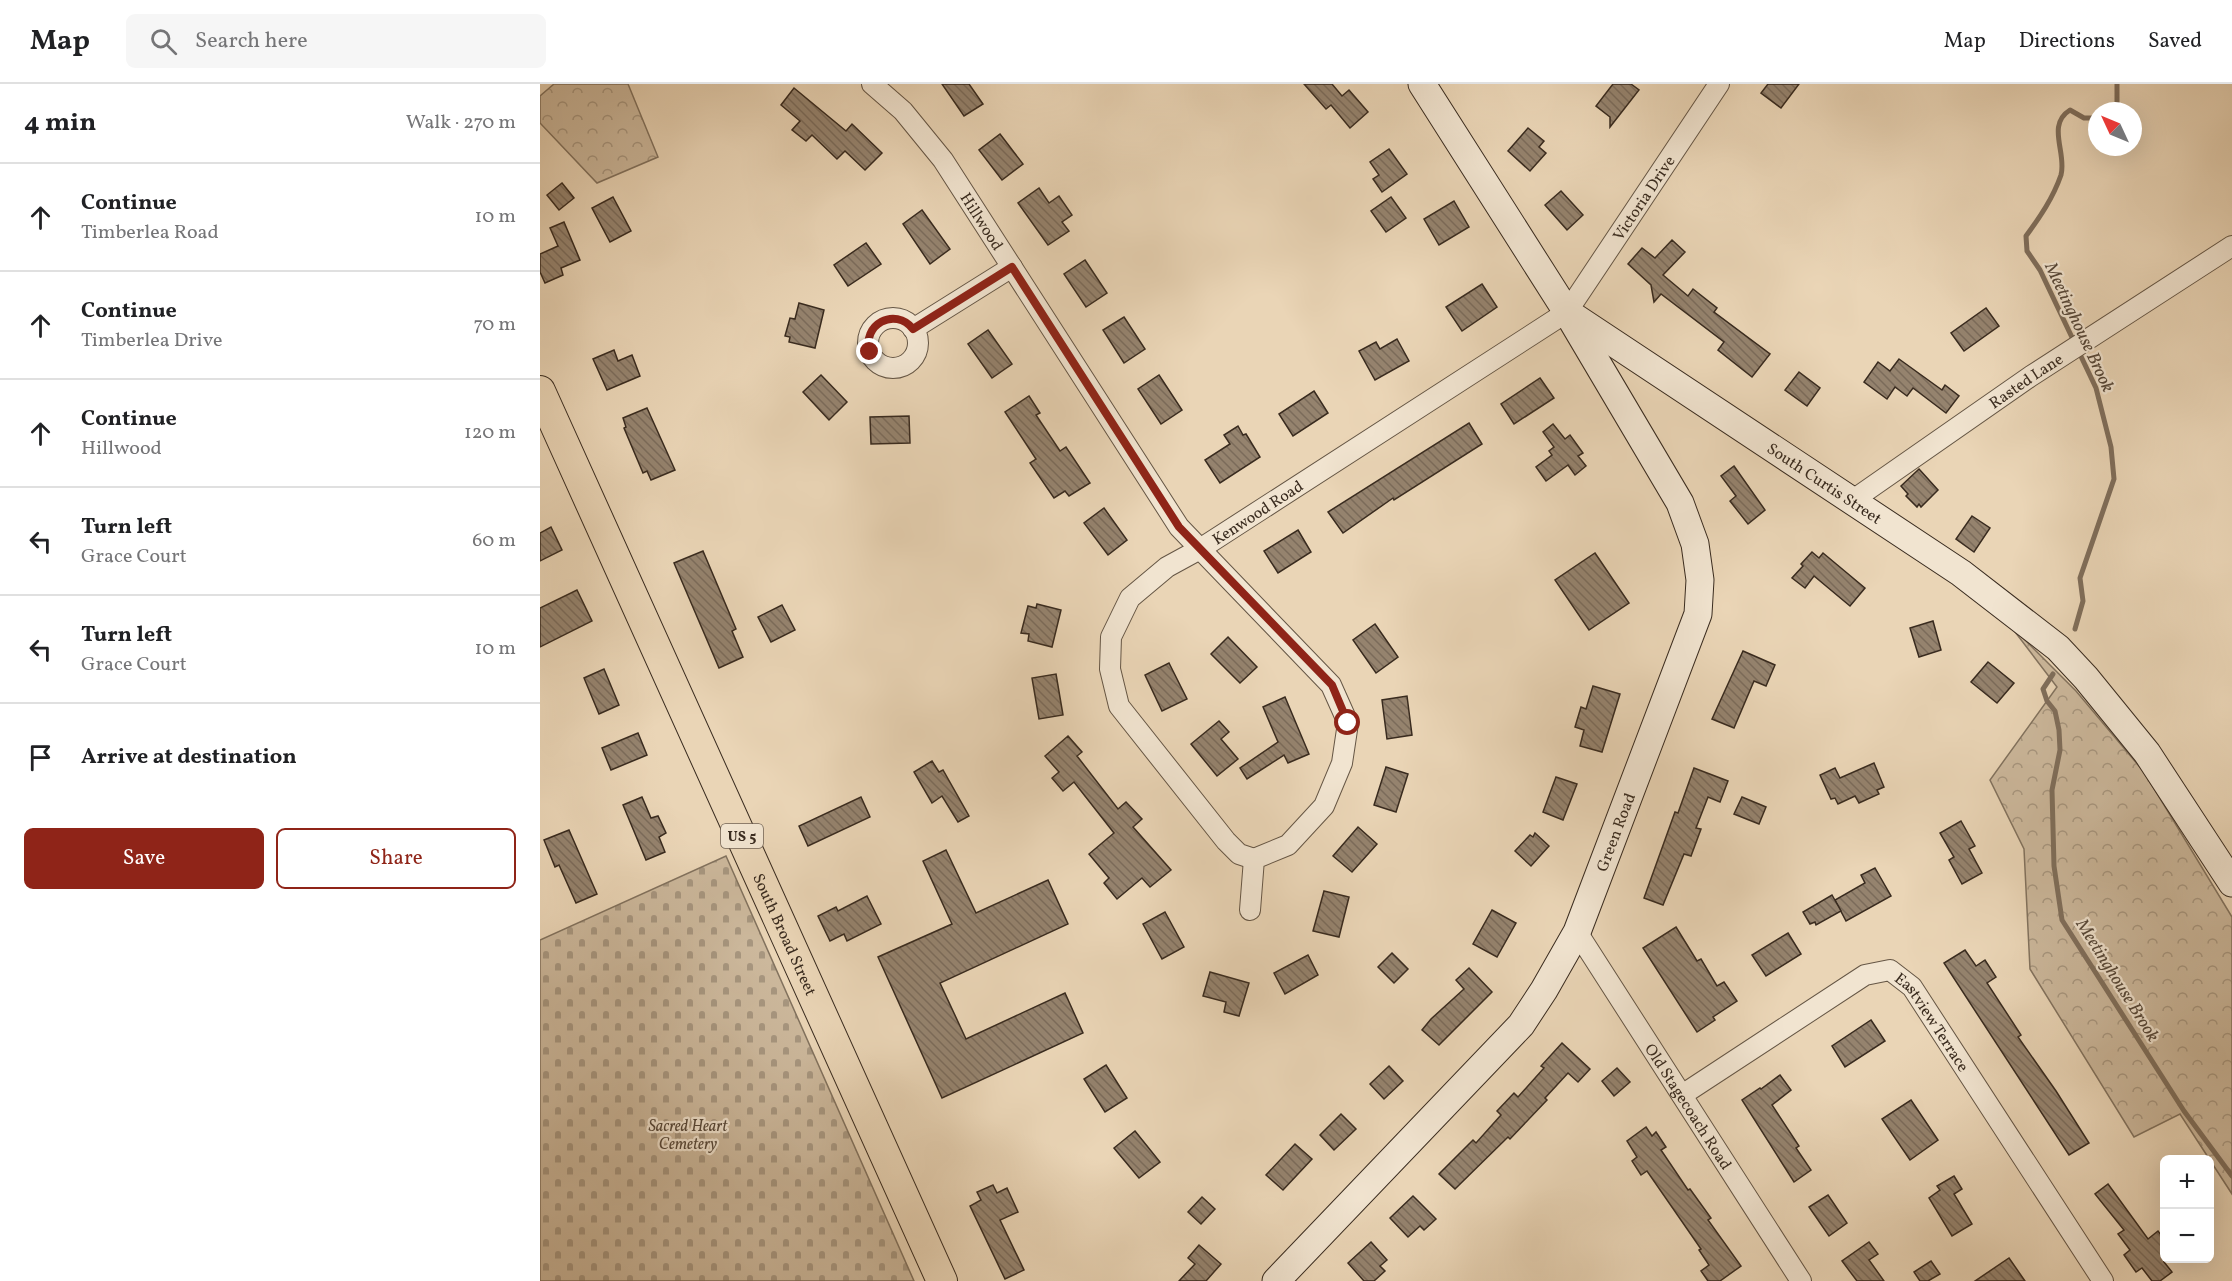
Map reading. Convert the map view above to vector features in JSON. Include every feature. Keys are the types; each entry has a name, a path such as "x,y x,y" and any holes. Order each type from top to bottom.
{"main road":[{"name":"South Broad Street","path":"540,391 942,1281"}],"street":[{"name":"Hillwood","path":"872,84 903,111 943,160 1179,527 1332,685 1348,723 1342,763 1324,806 1288,844 1254,859"},
{"name":"South Curtis Street","path":"1422,84 1566,312 1961,573 2058,648 2086,678 2147,753 2232,883"},
{"name":"Victoria Drive","path":"1566,312 1719,84"},
{"name":"Rasted Lane","path":"1852,500 2066,353 2232,246"},
{"path":"913,329 1012,267"},
{"name":"Kenwood Road","path":"1254,859 1239,854 1226,841 1119,706 1110,669 1111,636 1130,598 1167,567 1200,549 1566,312"},
{"name":"Green Road","path":"1276,1281 1521,1025 1544,990 1577,932 1698,614 1700,580 1695,544 1680,503 1566,312"},
{"path":"1250,910 1254,859"},
{"name":"Old Stagecoach Road","path":"1577,932 1801,1281"},
{"name":"Eastview Terrace","path":"1682,1095 1865,975 1890,970 1912,987 2103,1281"}],"green space":[{"path":"554,84 628,84 658,157 597,183 540,123 540,96"},
{"path":"2009,624 2076,691 2144,772 2232,917 2232,1194 2214,1166 2214,1155 2207,1155 2180,1114 2134,1137 2030,969 2024,849 1990,780 2057,687"},
{"name":"Sacred Heart Cemetery","path":"726,856 914,1281 540,1281 540,940"}],"building":[{"path":"942,84 969,84 983,104 964,116"},
{"path":"1304,84 1332,84 1342,96 1349,90 1368,112 1350,128 1331,105 1326,109"},
{"path":"1613,84 1631,84 1639,90 1610,127 1610,117 1596,106"},
{"path":"1768,84 1799,84 1781,108 1761,93"},
{"path":"794,88 846,131 852,124 882,153 865,170 845,151 837,159 812,135 806,141 792,130 800,121 781,105"},
{"path":"1528,128 1544,141 1539,147 1546,153 1530,171 1508,151"},
{"path":"1000,134 1023,164 1002,180 979,150"},
{"path":"1389,149 1407,174 1382,192 1373,179 1379,175 1370,162"},
{"path":"562,183 574,198 559,210 547,195"},
{"path":"1039,188 1049,203 1059,196 1072,215 1062,222 1069,231 1048,245 1018,203"},
{"path":"1561,191 1583,215 1567,230 1545,205"},
{"path":"613,197 631,231 610,242 592,208"},
{"path":"1391,197 1406,218 1386,232 1371,211"},
{"path":"1454,201 1469,227 1439,245 1424,219"},
{"path":"922,210 950,249 930,264 903,224"},
{"path":"564,222 580,260 561,268 563,275 545,283 540,272 540,254 558,246 550,228"},
{"path":"1672,240 1685,252 1663,275 1688,296 1693,289 1717,308 1714,312 1770,354 1752,377 1718,350 1724,342 1661,294 1654,302 1651,285 1628,264 1642,248 1655,258"},
{"path":"866,243 881,264 848,286 834,265"},
{"path":"1085,260 1107,293 1086,307 1064,274"},
{"path":"1482,284 1497,307 1462,331 1446,307"},
{"path":"799,303 824,310 815,348 789,342 790,337 785,336 790,318 795,319"},
{"path":"1986,308 1999,326 1964,351 1951,333"},
{"path":"1124,317 1145,349 1124,363 1103,330"},
{"path":"988,330 1012,364 992,378 968,344"},
{"path":"1397,339 1409,361 1375,380 1359,351 1376,342 1380,349"},
{"path":"614,350 618,361 632,355 640,376 607,390 593,359"},
{"path":"1899,359 1942,390 1945,385 1959,396 1946,413 1913,388 1907,396 1895,387 1887,399 1864,382 1878,362 1890,371"},
{"path":"1799,372 1820,388 1807,406 1785,390"},
{"path":"821,375 847,402 829,420 803,392"},
{"path":"1159,375 1182,410 1161,424 1138,389"},
{"path":"1540,378 1554,398 1514,424 1501,404"},
{"path":"1314,391 1328,413 1293,436 1279,414"},
{"path":"1029,396 1040,413 1036,415 1060,451 1066,447 1090,483 1069,496 1065,491 1054,498 1030,463 1036,459 1005,412"},
{"path":"647,408 675,470 651,480 647,471 643,473 624,428 626,427 623,418"},
{"path":"909,416 910,443 871,444 870,417"},
{"path":"1469,423 1482,444 1394,500 1393,498 1343,533 1328,512"},
{"path":"1553,424 1565,439 1570,435 1583,453 1578,456 1586,466 1575,475 1568,465 1546,481 1536,467 1552,455 1549,451 1554,447 1543,432"},
{"path":"1238,426 1243,435 1246,434 1260,457 1220,483 1205,460 1230,444 1224,435"},
{"path":"1734,466 1765,510 1748,524 1730,501 1736,496 1721,476"},
{"path":"1919,469 1938,490 1921,507 1919,504 1917,507 1906,496 1908,494 1901,486"},
{"path":"1104,508 1127,540 1108,555 1084,523"},
{"path":"1972,516 1990,528 1974,552 1956,539"},
{"path":"551,527 562,550 540,561 540,533"},
{"path":"1298,530 1311,552 1278,573 1264,551"},
{"path":"703,551 736,629 732,631 743,657 719,668 674,563"},
{"path":"1812,552 1819,558 1823,553 1865,588 1850,606 1814,576 1805,588 1792,578"},
{"path":"1595,553 1629,603 1589,630 1555,580"},
{"path":"577,590 592,621 540,647 540,608"},
{"path":"1037,604 1061,610 1052,647 1028,641 1029,634 1021,633 1028,606 1036,608"},
{"path":"782,605 795,630 771,642 758,617"},
{"path":"1933,621 1941,650 1919,657 1910,628"},
{"path":"1375,624 1398,657 1376,673 1353,640"},
{"path":"1228,637 1257,667 1240,683 1211,654"},
{"path":"1743,651 1775,665 1766,686 1754,681 1734,728 1712,719"},
{"path":"1988,662 2014,683 1997,703 1971,682"},
{"path":"1169,663 1187,699 1162,711 1145,675"},
{"path":"604,669 619,705 599,714 584,678"},
{"path":"1056,674 1063,715 1039,719 1032,678"},
{"path":"1593,686 1620,694 1602,752 1580,746 1584,730 1575,727 1581,707 1586,709"},
{"path":"1407,696 1412,735 1387,739 1382,700"},
{"path":"1285,697 1309,754 1288,763 1284,755 1247,779 1240,768 1278,742 1263,707"},
{"path":"1219,721 1229,732 1221,739 1238,759 1217,776 1191,744"},
{"path":"638,733 647,755 611,770 602,748"},
{"path":"1068,736 1082,752 1077,756 1118,809 1126,802 1142,819 1133,827 1171,870 1150,887 1142,878 1117,899 1104,883 1109,878 1089,854 1114,833 1074,782 1063,791 1052,778 1059,772 1045,756"},
{"path":"932,761 939,772 943,770 969,816 958,822 942,796 932,803 914,772"},
{"path":"1874,763 1884,787 1877,790 1879,794 1859,803 1855,796 1838,804 1835,798 1831,799 1820,775 1835,768 1840,778"},
{"path":"1386,767 1408,774 1396,812 1374,805"},
{"path":"1694,768 1728,781 1720,802 1708,797 1696,828 1701,829 1691,856 1684,854 1663,905 1644,898 1675,812 1678,813"},
{"path":"1556,777 1577,784 1563,820 1543,812"},
{"path":"642,797 651,818 658,816 666,833 659,837 665,852 646,860 623,805"},
{"path":"861,797 870,817 808,846 799,826"},
{"path":"1742,797 1766,807 1759,824 1734,814"},
{"path":"1961,821 1975,846 1969,849 1982,873 1962,884 1949,860 1954,857 1940,833"},
{"path":"1358,827 1377,844 1352,872 1333,856"},
{"path":"569,830 597,894 576,903 559,865 555,867 544,840"},
{"path":"1535,833 1549,846 1531,866 1515,851 1530,835 1533,837"},
{"path":"946,850 976,913 1048,880 1068,924 940,983 966,1039 1065,993 1083,1033 942,1098 878,957 952,924 923,861"},
{"path":"1875,868 1891,896 1846,921 1835,900 1865,883 1861,875"},
{"path":"1324,891 1349,897 1339,937 1313,931"},
{"path":"1832,895 1841,911 1816,925 1815,922 1810,924 1803,912"},
{"path":"867,896 881,924 847,941 844,934 830,941 818,916 836,907 838,911"},
{"path":"1492,910 1516,923 1497,957 1473,944"},
{"path":"1165,912 1184,947 1162,959 1143,924"},
{"path":"1676,927 1697,961 1701,959 1717,986 1724,982 1737,1001 1713,1017 1715,1020 1697,1032 1643,948"},
{"path":"1788,933 1801,954 1766,976 1752,955"},
{"path":"1965,950 1976,966 1985,960 1996,977 1987,983 2021,1035 2018,1037 2089,1143 2069,1155 1944,963"},
{"path":"1392,953 1408,969 1394,983 1378,967"},
{"path":"1308,955 1318,975 1285,994 1274,973"},
{"path":"1469,968 1492,992 1439,1045 1422,1030 1464,989 1456,980"},
{"path":"1210,972 1249,983 1239,1016 1224,1012 1226,1002 1203,996"},
{"path":"1871,1020 1885,1041 1845,1067 1832,1046"},
{"path":"1562,1043 1590,1069 1578,1082 1568,1073 1545,1098 1547,1100 1510,1139 1508,1137 1455,1189 1439,1174 1473,1140 1476,1143 1501,1115 1497,1111 1514,1093 1518,1097 1544,1068 1541,1066"},
{"path":"1106,1065 1127,1098 1105,1112 1084,1079"},
{"path":"1389,1066 1403,1081 1384,1099 1370,1084"},
{"path":"1617,1068 1630,1082 1614,1096 1602,1081"},
{"path":"1780,1075 1791,1090 1772,1105 1799,1146 1796,1148 1811,1170 1794,1182 1742,1100"},
{"path":"1911,1100 1938,1140 1910,1160 1882,1119"},
{"path":"1341,1114 1356,1129 1334,1150 1320,1135"},
{"path":"1646,1127 1652,1136 1656,1132 1666,1147 1661,1150 1688,1190 1690,1189 1711,1218 1708,1220 1741,1266 1720,1281 1708,1281 1701,1271 1709,1265 1699,1250 1701,1249 1647,1171 1641,1175 1632,1161 1637,1157 1627,1141"},
{"path":"1135,1131 1160,1162 1139,1178 1114,1148"},
{"path":"1295,1144 1312,1159 1283,1190 1266,1175"},
{"path":"1954,1176 1962,1189 1954,1194 1972,1224 1952,1236 1929,1198 1940,1190 1937,1186"},
{"path":"2108,1184 2148,1239 2158,1231 2160,1234 2160,1263 2165,1263 2172,1272 2160,1281 2152,1281 2142,1268 2136,1272 2124,1255 2130,1250 2118,1234 2124,1230 2095,1194"},
{"path":"993,1185 997,1193 1007,1188 1018,1212 1000,1220 1024,1270 1005,1279 970,1206 981,1200 977,1192"},
{"path":"1828,1195 1847,1223 1829,1236 1809,1207"},
{"path":"1413,1196 1436,1219 1424,1230 1420,1226 1408,1237 1390,1218"},
{"path":"1202,1197 1215,1209 1201,1224 1188,1212"},
{"path":"1371,1242 1387,1260 1380,1266 1385,1271 1374,1281 1364,1281 1348,1263"},
{"path":"1869,1242 1878,1254 1869,1260 1884,1281 1857,1281 1842,1261"},
{"path":"1199,1245 1221,1264 1206,1281 1179,1281 1195,1264 1188,1258"},
{"path":"2009,1258 2025,1281 1975,1281"},
{"path":"1931,1261 1940,1274 1928,1281 1920,1281 1914,1272"}],"waterway":[{"name":"Meetinghouse Brook","path":"2117,84 2117,102"},
{"name":"Meetinghouse Brook","path":"2075,629 2083,601 2080,578 2114,479 2111,447 2096,388 2040,270 2027,251 2026,236 2046,207 2061,175 2059,123 2070,110 2088,118"},
{"name":"Meetinghouse Brook","path":"2053,674 2043,689 2047,701 2055,711 2059,730 2060,750 2052,790 2054,866 2062,920 2184,1111 2232,1176"}],"route":[{"path":"870,352 869,335 879,322 895,318 903,320 913,329 1012,267 1179,527 1332,685 1348,723"}]}
